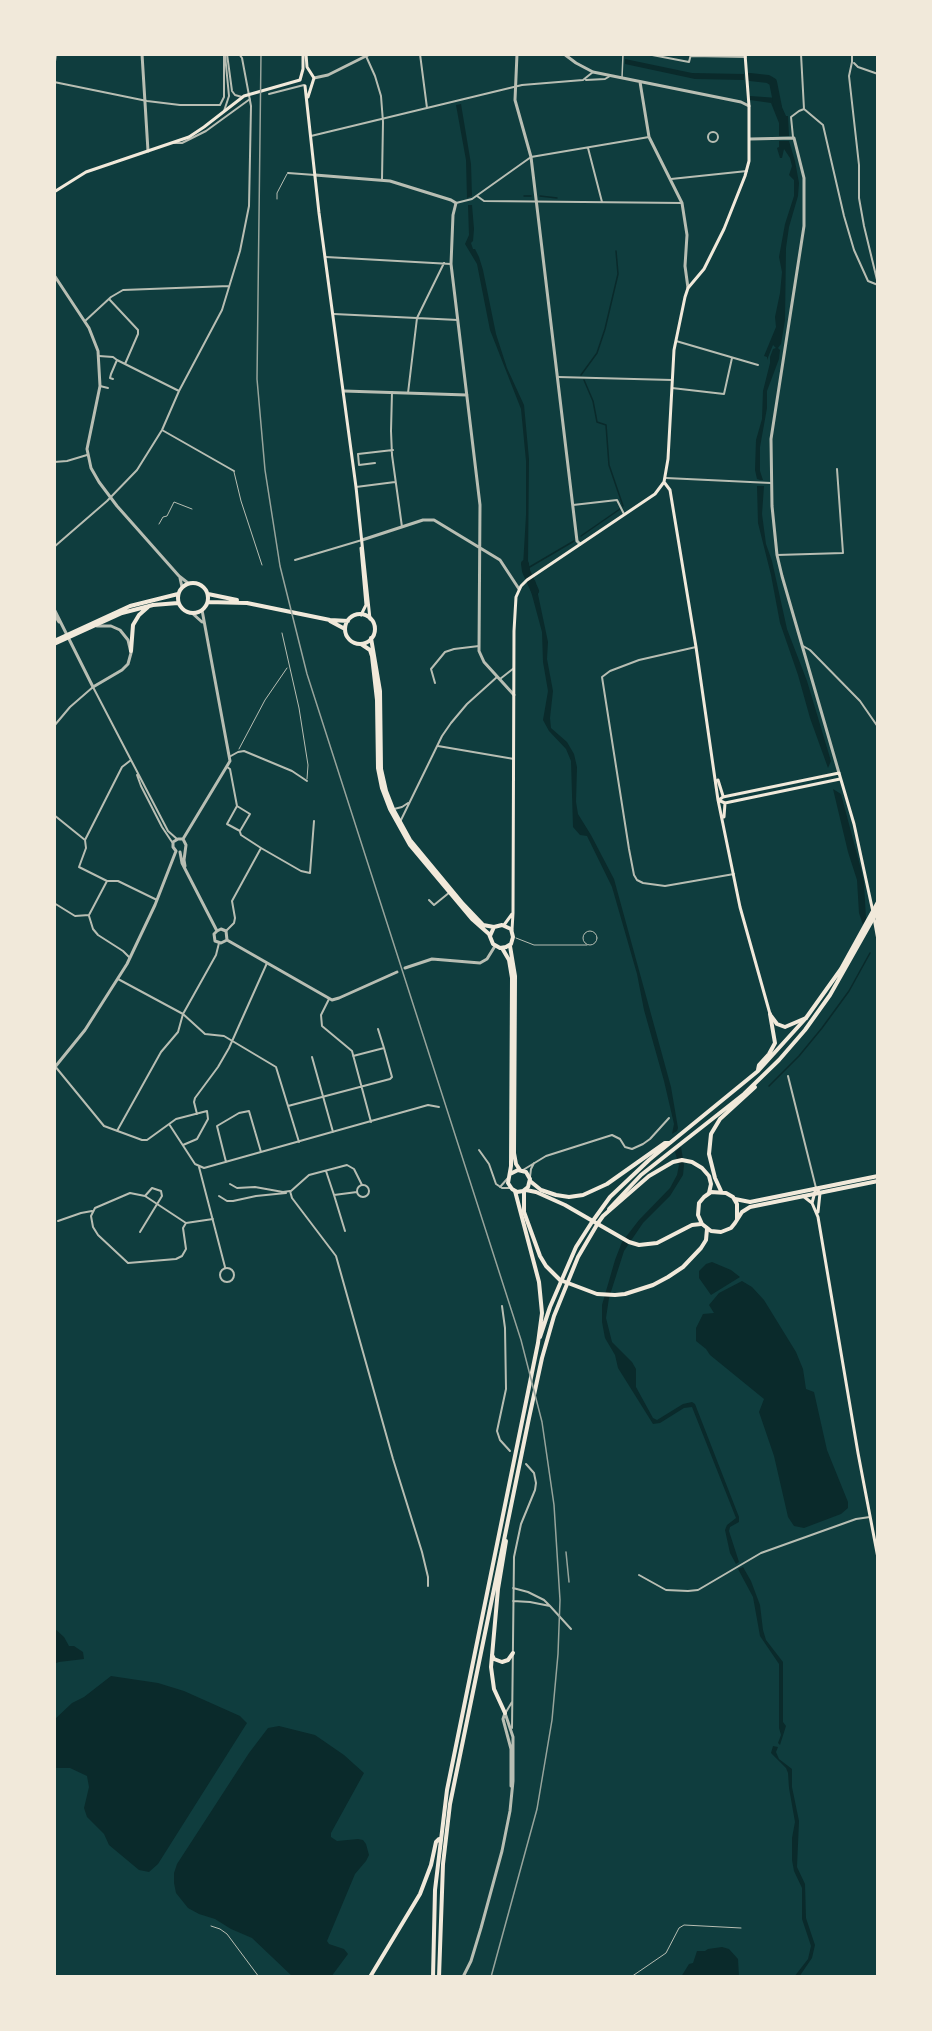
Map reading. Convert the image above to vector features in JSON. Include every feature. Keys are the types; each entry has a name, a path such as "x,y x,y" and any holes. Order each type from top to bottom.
{"main road":[{"path":"300,80 304,54"},
{"path":"304,54 307,66 314,78 310,85 307,114"},
{"path":"746,55 750,157 733,207 705,268 688,288 685,297 676,341 665,480 670,490 716,773 718,800 740,907 775,1038 774,1045 759,1065 758,1071"},
{"path":"302,75 310,73"},
{"path":"54,192 86,172 194,134 242,97 300,80"},
{"path":"300,80 304,85 311,135 356,487 370,619 374,628 372,638 380,691 381,769 386,791 399,822 415,847 483,925 494,927 504,925 513,913"},
{"path":"304,85 310,85"},
{"path":"665,480 655,494 535,574 519,589 514,609 513,937 510,945 515,976 514,1153 516,1164 537,1187 551,1194 568,1197 584,1195 602,1188 665,1143 670,1143"},
{"path":"360,615 366,605 361,567 362,540"},
{"path":"188,583 198,583 208,594 207,602 202,610 192,613 184,610 178,603 178,594 188,583"},
{"path":"54,642 130,606 178,594"},
{"path":"208,594 330,621 348,621"},
{"path":"207,602 247,603"},
{"path":"54,642 116,615 153,605 178,603"},
{"path":"131,651 134,623 143,611 153,605"},
{"path":"345,629 348,621 354,616 360,615 370,619"},
{"path":"330,621 345,629 350,640 368,648 372,656 377,700 378,768 390,809 407,840 472,919 490,936 495,946 506,953 512,973 508,1185 513,1190 540,1290 542,1313 452,1760 440,1838 435,1899 433,1977"},
{"path":"361,644 372,638"},
{"path":"716,773 725,803 724,822"},
{"path":"718,800 723,797 839,773 854,824 878,940"},
{"path":"718,800 725,803 840,778"},
{"path":"537,1343 565,1271 598,1213 633,1175 758,1071 806,1018 848,962 878,902"},
{"path":"439,1977 443,1864 450,1804 542,1358 564,1291 581,1251 603,1216 641,1175 723,1111 764,1075 798,1038 818,1012 878,910"},
{"path":"504,925 512,930"},
{"path":"490,936 494,927"},
{"path":"501,948 510,945"},
{"path":"770,1014 777,1024 785,1027 806,1018"},
{"path":"764,1075 762,1080 720,1119 711,1134 709,1154 715,1178 722,1191 734,1198 750,1202 878,1176"},
{"path":"603,1216 649,1176 676,1161 690,1161 700,1166 708,1175 711,1184 709,1193"},
{"path":"509,1176 521,1170"},
{"path":"530,1179 525,1190 524,1212 540,1256 557,1278 597,1294 625,1294 653,1285 668,1277 683,1267 701,1248 706,1240 707,1229"},
{"path":"722,1191 709,1193 698,1207 698,1217 702,1224 715,1232 726,1231 733,1227 737,1219 750,1207 878,1181"},
{"path":"816,1188 820,1193 818,1217"},
{"path":"812,1203 816,1188"},
{"path":"513,1190 536,1192 565,1205 629,1242 639,1245 654,1244 692,1225 702,1224"},
{"path":"803,1196 812,1203 818,1217 878,1558"},
{"path":"734,1198 739,1208 737,1219"},
{"path":"505,1713 493,1684 492,1655 498,1589 510,1508"},
{"path":"492,1655 494,1659 502,1662 508,1660 513,1653"},
{"path":"370,1977 420,1894 436,1842 440,1838"}],"street":[{"path":"54,69 56,54"},
{"path":"142,54 148,151"},
{"path":"54,82 180,105 220,105 224,97 225,54"},
{"path":"225,54 232,91 235,95 242,97"},
{"path":"224,111 228,96 225,54"},
{"path":"54,547 110,498 137,470 162,430 179,391 222,309 242,243 249,206 250,99 243,58 238,54"},
{"path":"314,78 328,75 370,54"},
{"path":"420,54 427,109"},
{"path":"517,54 518,112 531,157 573,506 580,544"},
{"path":"564,54 593,72 741,102 749,106"},
{"path":"647,54 689,62 691,55 746,55"},
{"path":"801,54 804,110 822,125 854,250 868,281 878,284"},
{"path":"852,54 849,76 859,165 860,198 864,226 878,284"},
{"path":"366,56 381,96 382,180"},
{"path":"622,79 623,56"},
{"path":"852,62 858,67 878,74"},
{"path":"583,80 593,72"},
{"path":"311,135 516,87 605,79 610,76"},
{"path":"639,82 649,137 682,203 687,235 685,266 688,288"},
{"path":"269,94 304,85"},
{"path":"741,102 748,98"},
{"path":"173,143 182,143 207,131 250,99"},
{"path":"804,110 790,117 792,138 804,178 804,225 774,413 770,483 777,555 839,773"},
{"path":"288,173 390,181 456,203 477,196 531,157 649,137"},
{"path":"750,139 792,138"},
{"path":"588,148 602,202"},
{"path":"670,179 747,171"},
{"path":"477,196 484,201 682,203"},
{"path":"456,203 453,215 451,264 480,505 479,646 482,659 514,695"},
{"path":"326,257 451,264"},
{"path":"408,393 417,318 444,263"},
{"path":"54,275 94,337 99,356 100,386 87,445 87,455 96,477 110,498 179,576 188,583"},
{"path":"85,321 109,299 125,290 229,286"},
{"path":"109,299 138,330 125,364"},
{"path":"334,314 458,320"},
{"path":"676,341 758,365"},
{"path":"99,356 113,357 179,391"},
{"path":"672,388 724,394 732,358"},
{"path":"113,380 110,378 117,360"},
{"path":"558,377 672,380"},
{"path":"100,386 108,388"},
{"path":"344,391 467,395"},
{"path":"392,392 391,431 395,482 402,527"},
{"path":"162,430 234,471"},
{"path":"375,463 359,465 357,454 393,450"},
{"path":"54,462 87,455"},
{"path":"777,555 843,554 837,469"},
{"path":"665,480 770,483"},
{"path":"356,487 395,482"},
{"path":"573,506 617,500 624,514"},
{"path":"295,560 423,520 431,520 440,523 500,560 519,589"},
{"path":"179,576 182,587"},
{"path":"54,609 168,831 177,839 183,839"},
{"path":"183,839 230,761 202,610"},
{"path":"192,613 203,623"},
{"path":"54,614 63,628"},
{"path":"54,726 70,707 93,687 122,670 128,662 131,651 127,638 117,628 104,625 87,628"},
{"path":"801,645 810,650 860,701 878,727"},
{"path":"435,683 430,670 445,652 454,648 479,646"},
{"path":"696,647 639,660 612,669 602,677 629,849 634,876 643,883 665,886 734,874"},
{"path":"399,822 451,723 467,704 514,668"},
{"path":"438,746 514,759"},
{"path":"229,757 238,752 249,753 292,771 307,781"},
{"path":"130,760 120,769 85,840 86,849 79,864 80,867 107,881 118,881 157,900"},
{"path":"227,766 230,770 237,806 226,824 300,871 310,873 314,821"},
{"path":"135,770 142,789 173,844 173,848 178,852 217,931"},
{"path":"393,809 402,807 410,801"},
{"path":"237,806 250,814 240,831"},
{"path":"54,815 85,840"},
{"path":"173,844 177,839"},
{"path":"183,839 186,847 184,862 186,868"},
{"path":"183,1144 197,1139 208,1119 207,1111 176,1119 145,1141 102,1124 54,1067 85,1030 118,979 157,900 172,863 178,852 186,847"},
{"path":"226,931 234,923 235,918 232,901 261,848"},
{"path":"172,863 182,862"},
{"path":"107,881 89,915 91,924 98,935 130,958"},
{"path":"429,900 434,905 450,892"},
{"path":"54,903 75,916 89,915"},
{"path":"219,943 214,939 214,934 221,929 226,931"},
{"path":"226,931 227,940"},
{"path":"219,943 227,940"},
{"path":"227,940 329,999 337,999 397,972"},
{"path":"117,1131 161,1052 178,1032 183,1014 216,955 219,943"},
{"path":"405,968 432,959 480,963 490,956 495,946"},
{"path":"197,1114 195,1098 218,1067 233,1040 267,963"},
{"path":"118,979 183,1014 205,1034 221,1035 233,1040 276,1067 299,1142"},
{"path":"329,999 321,1015 322,1026 348,1047 353,1056 371,1122"},
{"path":"288,1106 390,1079 392,1077 378,1029"},
{"path":"353,1056 384,1048"},
{"path":"312,1057 333,1132"},
{"path":"788,1076 816,1188"},
{"path":"199,1167 226,1162 428,1105 439,1107"},
{"path":"226,1162 217,1126 239,1113 249,1111 261,1152"},
{"path":"521,1170 551,1154 612,1135 620,1139 625,1147 632,1149 650,1139 669,1118"},
{"path":"169,1124 199,1167 225,1267"},
{"path":"479,1150 489,1164 494,1182 500,1187 513,1190"},
{"path":"530,1179 531,1169 536,1161"},
{"path":"219,1196 226,1201 233,1201 256,1196 279,1195 290,1191 307,1176 350,1165 362,1185 368,1187 369,1194 361,1197 357,1192"},
{"path":"326,1170 345,1231"},
{"path":"500,1187 509,1176"},
{"path":"230,1184 237,1188 255,1187 290,1191"},
{"path":"357,1192 357,1188 362,1185"},
{"path":"140,1232 162,1196 161,1191 152,1188 145,1196"},
{"path":"290,1191 292,1198 337,1258 393,1460 422,1552 428,1586"},
{"path":"334,1195 357,1192"},
{"path":"58,1221 92,1211 130,1193 145,1196 186,1223 213,1219"},
{"path":"92,1211 93,1227 98,1235 128,1263 182,1256 186,1249 183,1228 186,1223"},
{"path":"225,1267 230,1268 234,1274 233,1279 229,1282 224,1282 220,1278 220,1271 225,1267"},
{"path":"502,1306 505,1328 506,1389 497,1431 500,1440 510,1451"},
{"path":"463,1977 471,1961 481,1928 502,1851 511,1802 514,1772 513,1588 517,1540 536,1483 534,1473 525,1464"},
{"path":"639,1575 666,1590 688,1591 705,1587 761,1553 856,1519 870,1517"},
{"path":"513,1588 544,1600 571,1629"},
{"path":"527,1602 528,1592"},
{"path":"513,1601 550,1606"},
{"path":"511,1802 511,1749 503,1719 513,1699"},
{"path":"505,1713 512,1728"}],"lane":[{"path":"358,54 360,59"},
{"path":"277,199 277,193 288,173"},
{"path":"234,471 241,501 262,565"},
{"path":"159,524 163,517 167,516 174,502 192,509"},
{"path":"282,633 305,742 308,765 307,781"},
{"path":"238,752 265,700 288,666"},
{"path":"513,937 534,945 587,945 592,945 597,938 593,932 588,932 583,936 587,945"},
{"path":"631,1977 666,1953 679,1928 684,1925 741,1928"},
{"path":"211,1926 225,1932 259,1977"}],"water":[{"path":"625,59 692,73 744,74 744,80 695,79 625,64"},
{"path":"750,96 778,98 788,116 789,136 779,136 779,123 771,103 750,100"},
{"path":"461,104 471,164 472,196 467,198 466,160 456,105"},
{"path":"779,141 789,141 799,183 786,248 785,320 781,344 778,348 780,350 779,359 767,391 767,408 760,447 760,471 763,480 760,480 757,479 755,470 756,440 762,419 763,391 770,357 773,349 776,348 773,345 767,360 764,356 776,327 775,317 782,272 779,257 785,224 794,196 794,180 789,175 792,166 790,158 784,149 782,158 780,158 777,148"},
{"path":"468,205 472,205 474,229 471,243 483,270 496,334 507,368 524,405 529,459 528,562 530,571 524,575 526,461 521,409 490,330 477,264 465,244 469,235"},
{"path":"757,486 764,486 762,514 766,544 787,629 807,681 831,761 828,768 780,623 758,523"},
{"path":"535,580 548,642 547,659 553,691 551,728 567,742 574,754 577,767 578,814 614,879 671,1087 678,1128 672,1134 674,1124 664,1081 612,887 587,836 580,835 573,827 571,761 566,749 549,731 543,720 548,691 543,662 542,632 529,584"},
{"path":"833,789 841,794 864,882 866,919 863,925 859,913 857,880"},
{"path":"681,1147 683,1175 670,1196 643,1223 624,1251 609,1298 606,1318 612,1342 636,1369 636,1387 653,1418 657,1420 683,1404 692,1402 695,1404 739,1517 739,1522 730,1527 729,1531 739,1562 736,1564 730,1553 725,1530 727,1525 736,1518 692,1407 684,1408 660,1423 653,1424 618,1368 615,1355 605,1338 602,1322 602,1305 622,1242 639,1220 670,1188 679,1165 675,1152"},
{"path":"712,1262 731,1270 740,1277 711,1295 699,1278 699,1271"},
{"path":"742,1281 752,1287 764,1300 796,1352 803,1369 806,1389 814,1392 827,1450 848,1502 848,1508 841,1514 804,1528 794,1526 788,1517 774,1456 759,1412 764,1399 696,1341 696,1328 703,1314 714,1313 709,1305 719,1293"},
{"path":"743,1567 760,1605 766,1640 783,1662 783,1722 786,1726 780,1745 778,1743 781,1735 779,1728 779,1664 760,1636 753,1597 738,1569"},
{"path":"54,1628 64,1637 69,1646 74,1646 83,1652 84,1659 54,1664"},
{"path":"111,1676 158,1683 184,1691 240,1716 247,1723 158,1864 149,1872 139,1870 109,1845 104,1834 87,1817 84,1808 89,1787 87,1776 70,1768 54,1768 54,1720 72,1703 84,1697"},
{"path":"279,1726 315,1735 344,1755 364,1773 331,1833 331,1837 337,1841 363,1840 369,1855 355,1874 327,1941 329,1944 344,1949 348,1954 331,1977 293,1977 252,1938 188,1908 176,1893 174,1873 177,1864 249,1753 268,1728"},
{"path":"773,1746 778,1747 776,1752 779,1759 792,1769 792,1787 799,1821 797,1867 805,1884 806,1918 815,1945 812,1958 799,1977 794,1977 808,1959 811,1946 802,1919 802,1888 794,1871 792,1860 795,1822 788,1773 771,1753"},
{"path":"722,1947 729,1949 738,1959 739,1977 681,1977 689,1964 693,1963 697,1951"}],"waterway":[{"path":"750,77 768,79 773,82 778,107"},
{"path":"524,196 531,196"},
{"path":"540,196 557,198"},
{"path":"581,375 597,353 605,329 618,274 616,251"},
{"path":"584,380 593,401 597,422 606,425 609,465 623,506"},
{"path":"581,536 620,509"},
{"path":"528,568 574,541"},
{"path":"525,564 535,591"},
{"path":"769,1086 799,1056 822,1028 849,991 870,953"}],"railway":[{"path":"261,54 257,379 265,470 280,566 307,674 521,1340 542,1422 554,1505 560,1600 552,1720 537,1809 491,1977"},
{"path":"566,1552 569,1582"}]}
